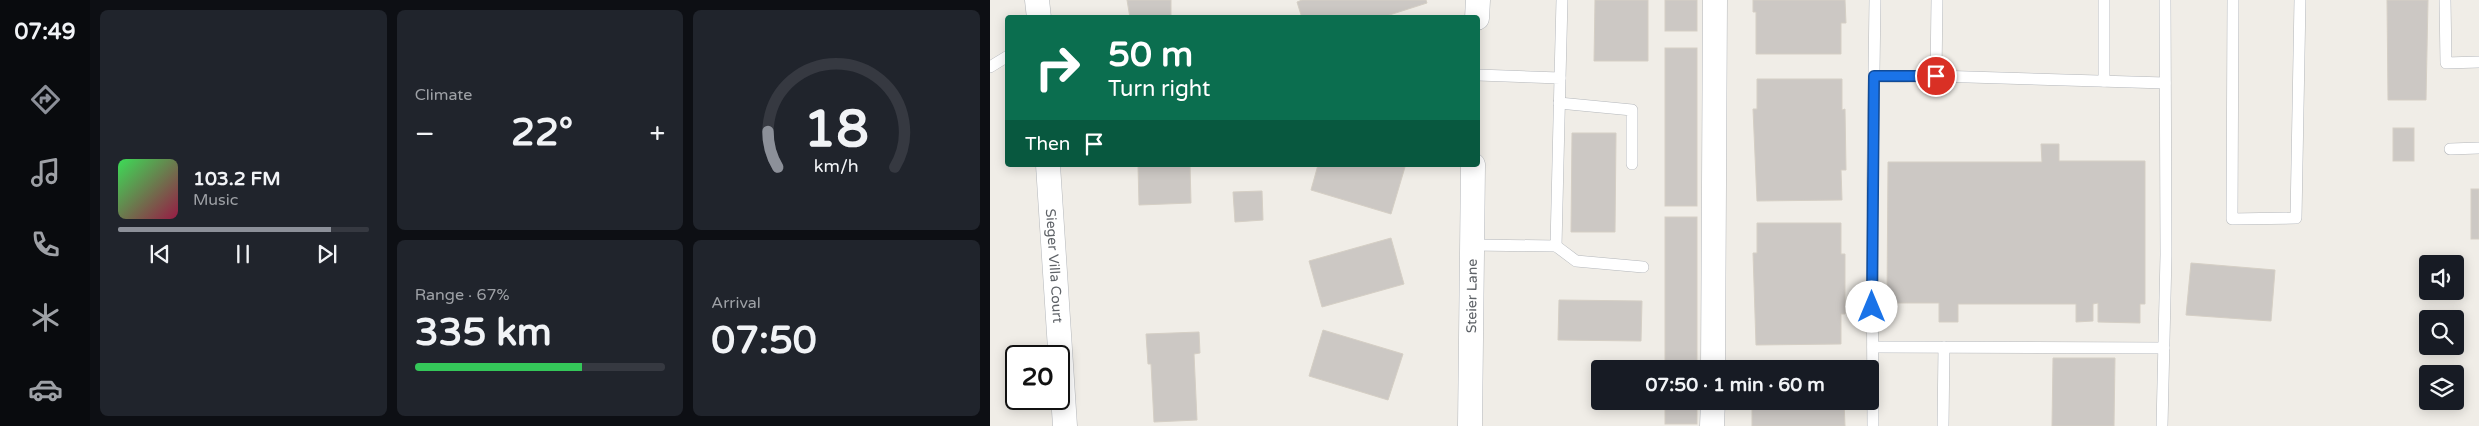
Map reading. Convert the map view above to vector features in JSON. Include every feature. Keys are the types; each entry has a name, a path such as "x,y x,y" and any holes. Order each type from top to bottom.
{"street":[{"path":"1037,0 1038,15"},
{"path":"1478,0 1478,15"},
{"path":"1713,360 1715,0"},
{"name":"Sieger Villa Court","path":"1048,167 1065,426"},
{"name":"Steier Lane","path":"1470,426 1473,167"},
{"path":"1712,426 1713,410"}],"lane":[{"path":"1556,246 1562,0"},
{"path":"1873,426 1875,0"},
{"path":"1936,76 1937,0"},
{"path":"2104,0 2104,81"},
{"path":"2162,426 2165,0"},
{"path":"2233,0 2232,219 2296,218 2300,0"},
{"path":"2446,0 2446,63 2479,62"},
{"path":"990,66 1005,58"},
{"path":"1480,74 1560,78"},
{"path":"1874,76 2165,83"},
{"path":"1559,103 1632,110 1632,164"},
{"path":"2450,149 2479,148"},
{"path":"1472,245 1556,246 1576,261 1643,267"},
{"path":"1873,347 2164,348"},
{"path":"1943,426 1944,347"}],"building":[{"path":"1127,0 1171,0 1171,15 1130,15"},
{"path":"1302,0 1426,0 1427,3 1389,15 1301,15 1297,2"},
{"path":"1595,0 1648,0 1648,61 1594,61"},
{"path":"1665,0 1697,0 1697,31 1665,31"},
{"path":"1753,0 1845,0 1846,23 1841,23 1841,54 1756,54 1756,12 1753,12"},
{"path":"2387,0 2428,0 2426,100 2388,100"},
{"path":"1665,48 1697,48 1697,206 1665,206"},
{"path":"1757,79 1842,79 1842,110 1845,109 1846,170 1841,170 1842,200 1757,201 1753,109 1757,109"},
{"path":"2393,128 2414,128 2414,161 2393,161"},
{"path":"1572,133 1616,133 1615,232 1571,232"},
{"path":"2041,144 2059,144 2059,161 2145,161 2145,304 2140,304 2140,323 2098,322 2098,303 2093,304 2093,321 2076,322 2076,304 1958,304 1958,322 1939,322 1939,303 1887,303 1888,162 2042,162"},
{"path":"1138,167 1190,167 1191,203 1139,205"},
{"path":"1317,167 1405,167 1391,214 1311,190"},
{"path":"2471,189 2479,189 2479,239 2471,239"},
{"path":"1262,191 1263,220 1235,222 1233,192"},
{"path":"1665,217 1697,217 1697,360 1665,360"},
{"path":"1757,223 1841,223 1841,254 1845,254 1845,314 1841,314 1841,344 1756,345 1753,253 1757,253"},
{"path":"1391,238 1404,284 1322,307 1309,261"},
{"path":"2191,263 2275,270 2271,321 2186,315"},
{"path":"1559,300 1642,301 1641,341 1558,340"},
{"path":"1323,330 1403,354 1388,400 1309,376"},
{"path":"1199,332 1200,353 1194,354 1197,420 1154,422 1151,364 1148,364 1146,334"},
{"path":"2053,358 2115,358 2114,426 2052,426"},
{"path":"1665,410 1697,410 1697,424 1665,424"},
{"path":"1752,410 1844,410 1845,426 1752,426"}],"route":[{"path":"1872,307 1874,76 1936,76"}]}
